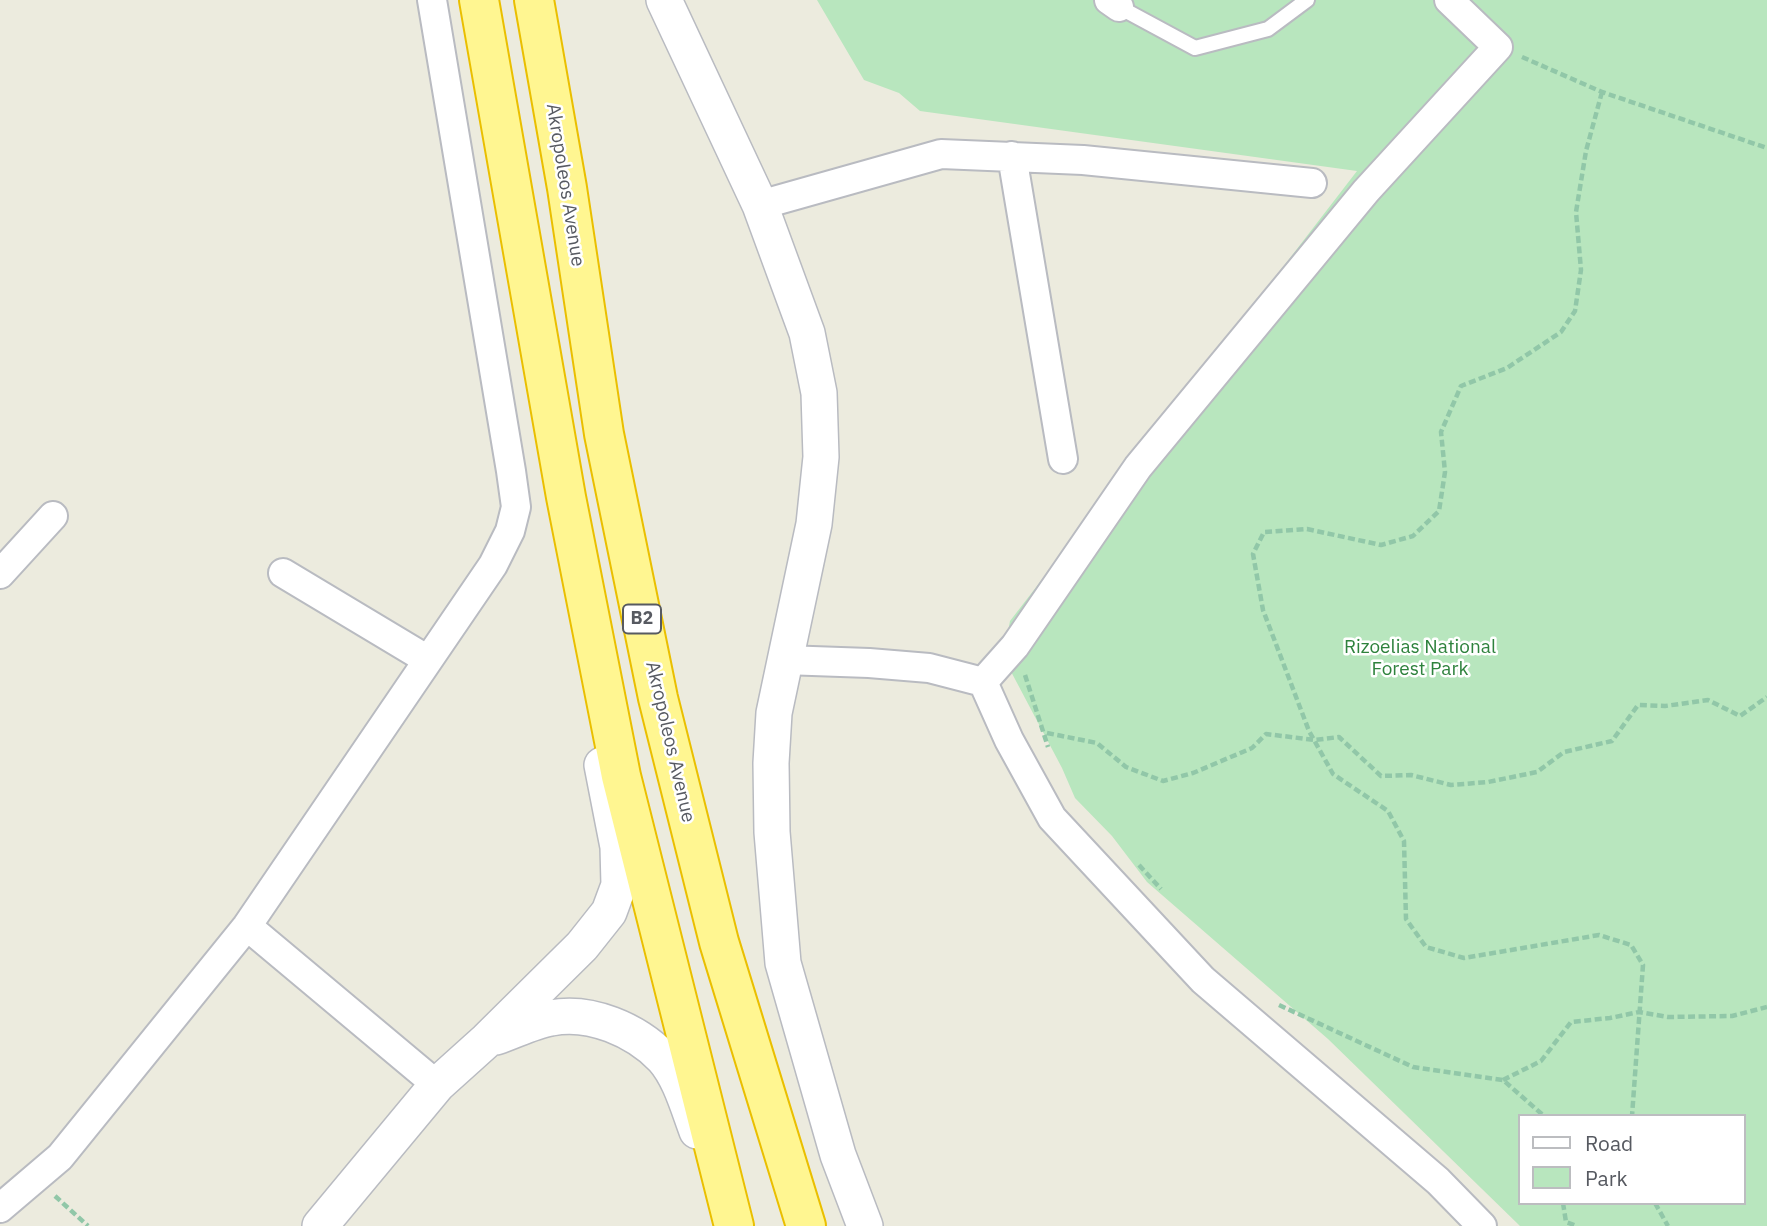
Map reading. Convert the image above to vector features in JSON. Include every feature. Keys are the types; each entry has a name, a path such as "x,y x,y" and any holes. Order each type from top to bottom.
{"highway":[{"path":"479,0 566,497 621,776 731,1217"},
{"name":"Akropoleos Avenue","path":"534,0 567,188 604,433 658,698 719,942 806,1226"}],"street":[{"path":"0,1208 60,1157 247,926 493,565 510,531 516,507 432,0"},
{"path":"664,0 760,205 807,333 819,393 821,457 814,524 774,713 771,763 772,832 783,963 838,1155 865,1226"},
{"path":"983,682 1015,646 1138,467 1366,191 1499,47 1449,0"},
{"path":"760,205 941,154 1083,160 1312,183"},
{"path":"1012,156 1063,459"},
{"path":"0,574 53,516"},
{"path":"283,573 428,660"},
{"path":"320,1226 437,1085 487,1040 582,946 609,912 619,885 618,847 594,718 590,622"},
{"path":"785,660 929,668 983,682"},
{"path":"983,682 1009,740 1052,818 1203,980 1438,1181 1482,1226"},
{"path":"247,926 437,1085"},
{"path":"487,1040 552,1017 584,1018 617,1026 642,1041 664,1060 681,1090 731,1217"}],"lane":[{"path":"1115,2 1195,48 1268,29 1307,0"}],"path":[{"path":"1499,47 1602,92 1767,148"},
{"path":"1602,92 1586,151 1576,212 1581,270 1575,311 1561,332 1507,368 1461,386 1441,432 1445,472 1439,511 1413,536 1381,545 1307,529 1264,532 1253,554 1262,610 1315,740 1333,774 1388,811 1404,841 1406,919 1426,947 1464,958 1599,935 1631,945 1643,965 1632,1114"},
{"path":"1015,646 1049,750"},
{"path":"1047,733 1097,743 1126,767 1163,781 1193,773 1252,748 1266,734 1315,740 1339,737 1381,776 1410,775 1451,785 1537,772 1564,752 1612,741 1638,705 1665,706 1708,700 1740,716 1767,697"},
{"path":"1136,862 1162,891"},
{"path":"1279,1005 1413,1067 1503,1080 1542,1114"},
{"path":"1503,1080 1541,1061 1571,1022 1639,1012 1668,1017 1732,1016 1767,1007"},
{"path":"35,1178 88,1226"},
{"path":"1563,1205 1566,1222 1577,1226"},
{"path":"1656,1205 1668,1226"}],"green space":[{"name":"Rizoelias National Forest Park","path":"817,0 1767,0 1767,1226 1520,1226 1328,1039 1147,882 1112,836 1075,798 1007,664 1004,652 1010,621 1357,171 920,111 899,93 864,80"}]}
